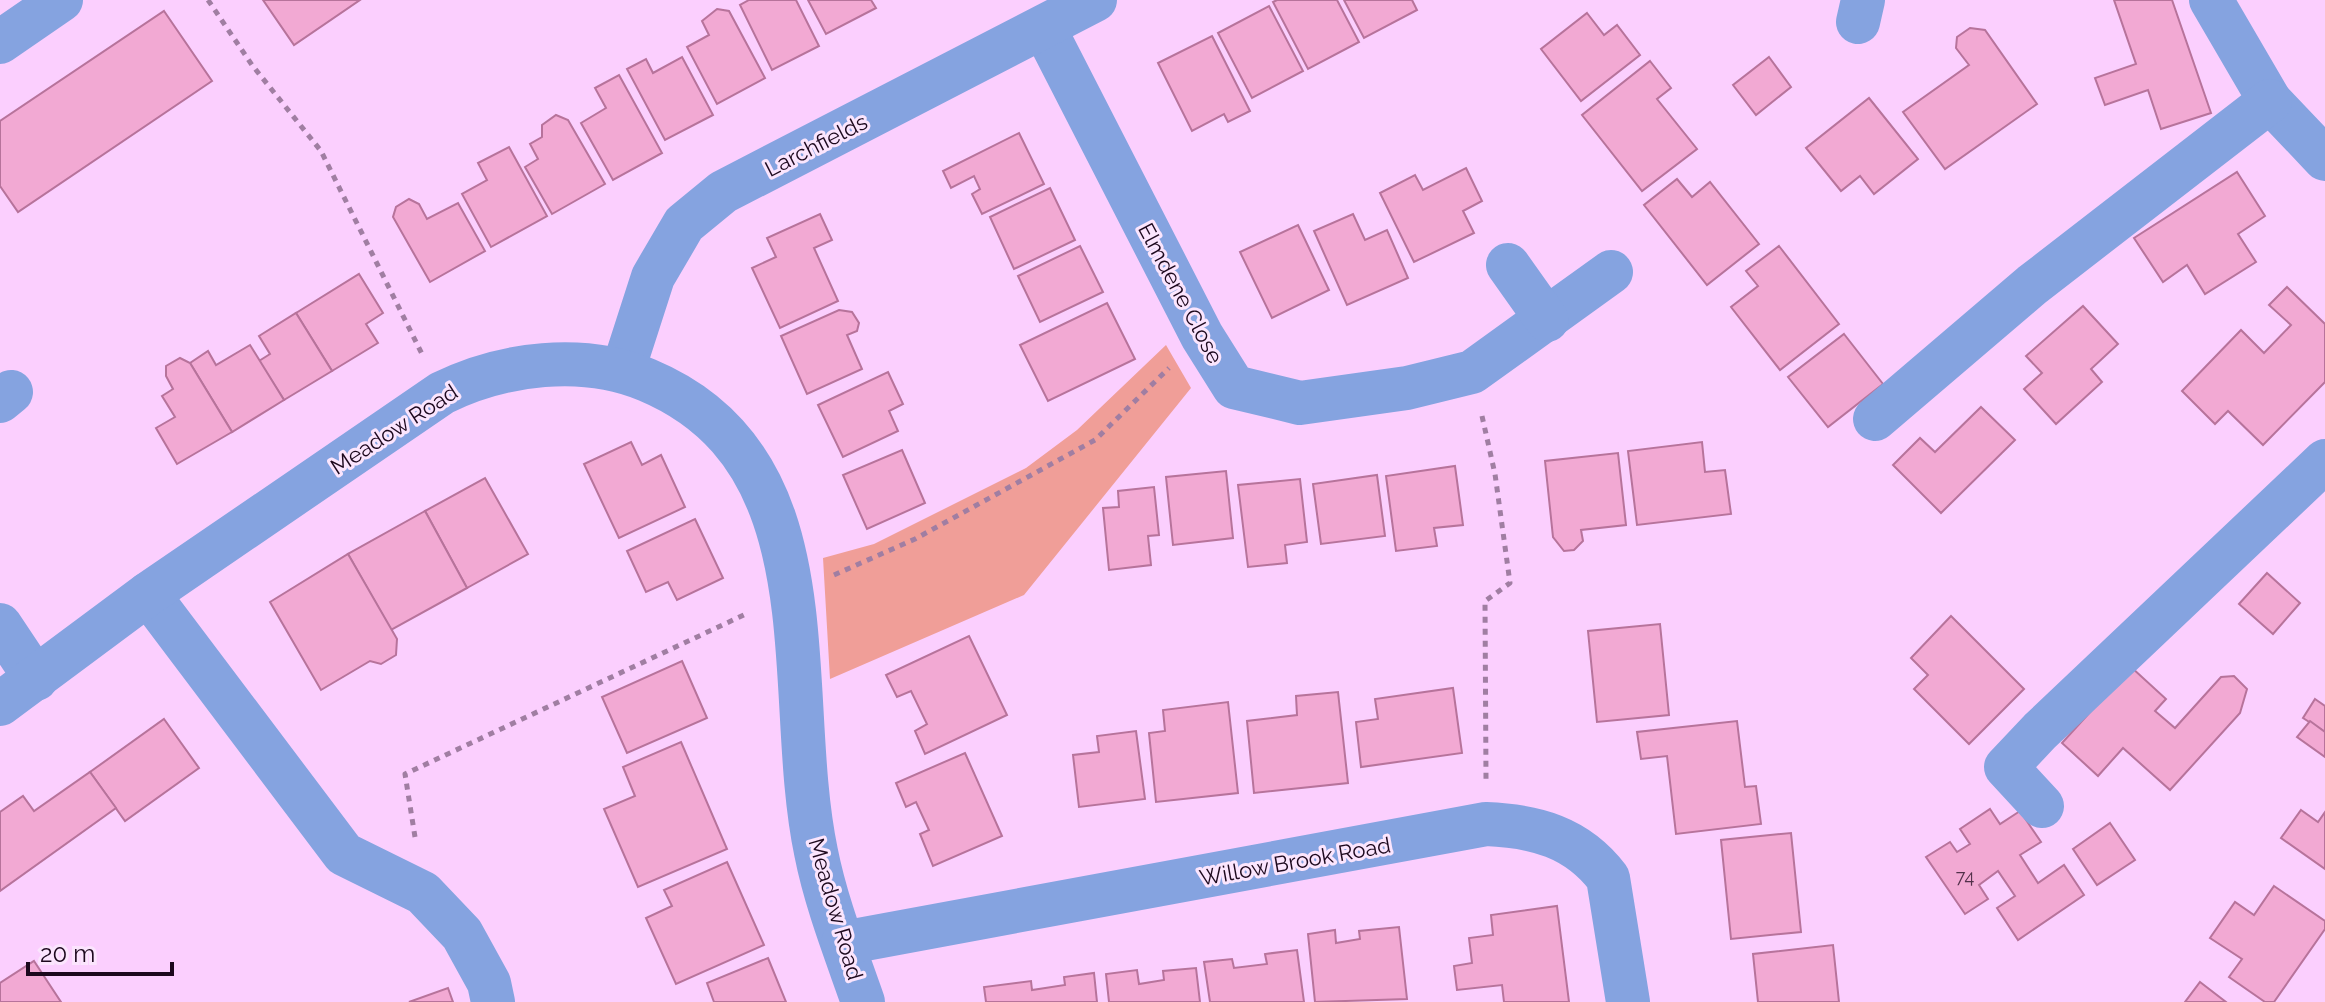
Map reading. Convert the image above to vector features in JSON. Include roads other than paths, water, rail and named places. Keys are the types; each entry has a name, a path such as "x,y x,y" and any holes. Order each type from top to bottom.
{"street":[{"path":"0,42 61,0"},
{"name":"Larchfields","path":"623,370 653,277 684,224 723,192 1095,0"},
{"path":"2211,0 2270,101 2325,159"},
{"name":"Elmdene Close","path":"1044,28 1202,336 1234,387 1300,403 1407,388 1472,372 1611,272"},
{"path":"1875,419 2032,285 2270,101"},
{"path":"1508,265 1547,320"},
{"name":"Meadow Road","path":"0,704 148,594 442,393 461,384 546,363 623,370 675,392 719,426 749,466 776,514 793,592 802,730 816,852 863,1002"},
{"path":"2042,806 2006,767 2325,461"},
{"path":"148,594 344,854 423,893 462,934 489,983 493,1002"},
{"path":"0,625 36,679"},
{"name":"Willow Brook Road","path":"843,943 1486,824 1527,826 1566,840 1595,861 1608,878 1614,898 1628,1002"}]}
